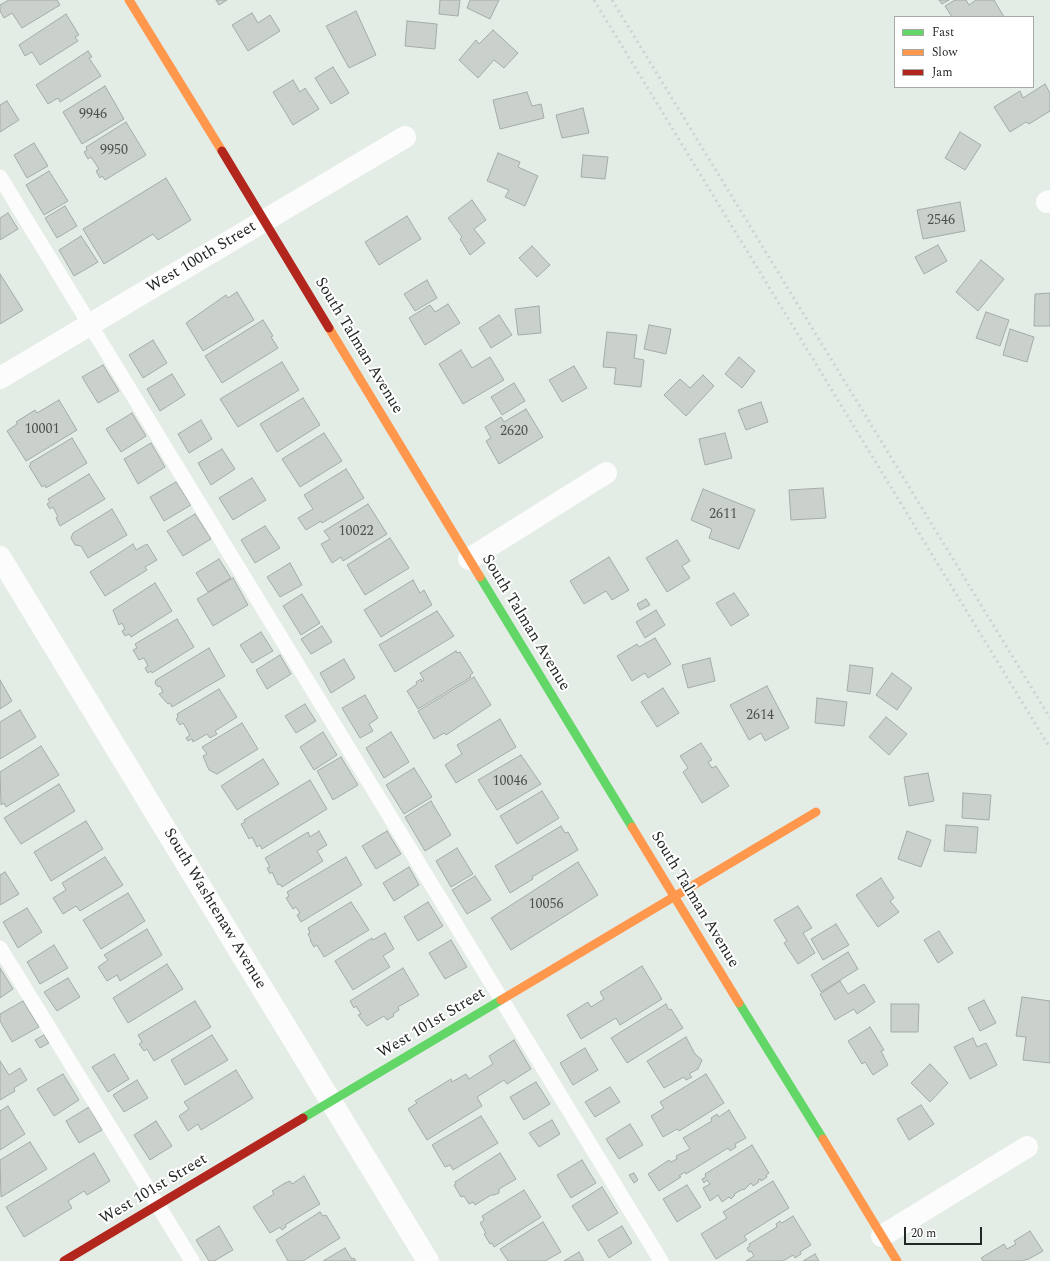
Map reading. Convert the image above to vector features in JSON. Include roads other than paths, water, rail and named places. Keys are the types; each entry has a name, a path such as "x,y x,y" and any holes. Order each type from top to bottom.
{"street":[{"name":"South Talman Avenue","path":"129,0 897,1261"},
{"name":"West 100th Street","path":"0,378 405,137"},
{"path":"469,559 606,473"},
{"name":"South Washtenaw Avenue","path":"0,558 428,1261"},
{"name":"West 101st Street","path":"64,1261 816,812"},
{"path":"882,1236 1027,1147"}],"lane":[{"path":"0,177 661,1261"},
{"path":"0,948 192,1261"}],"railway":[{"path":"594,0 1050,748"},
{"path":"612,0 1050,718"}]}
